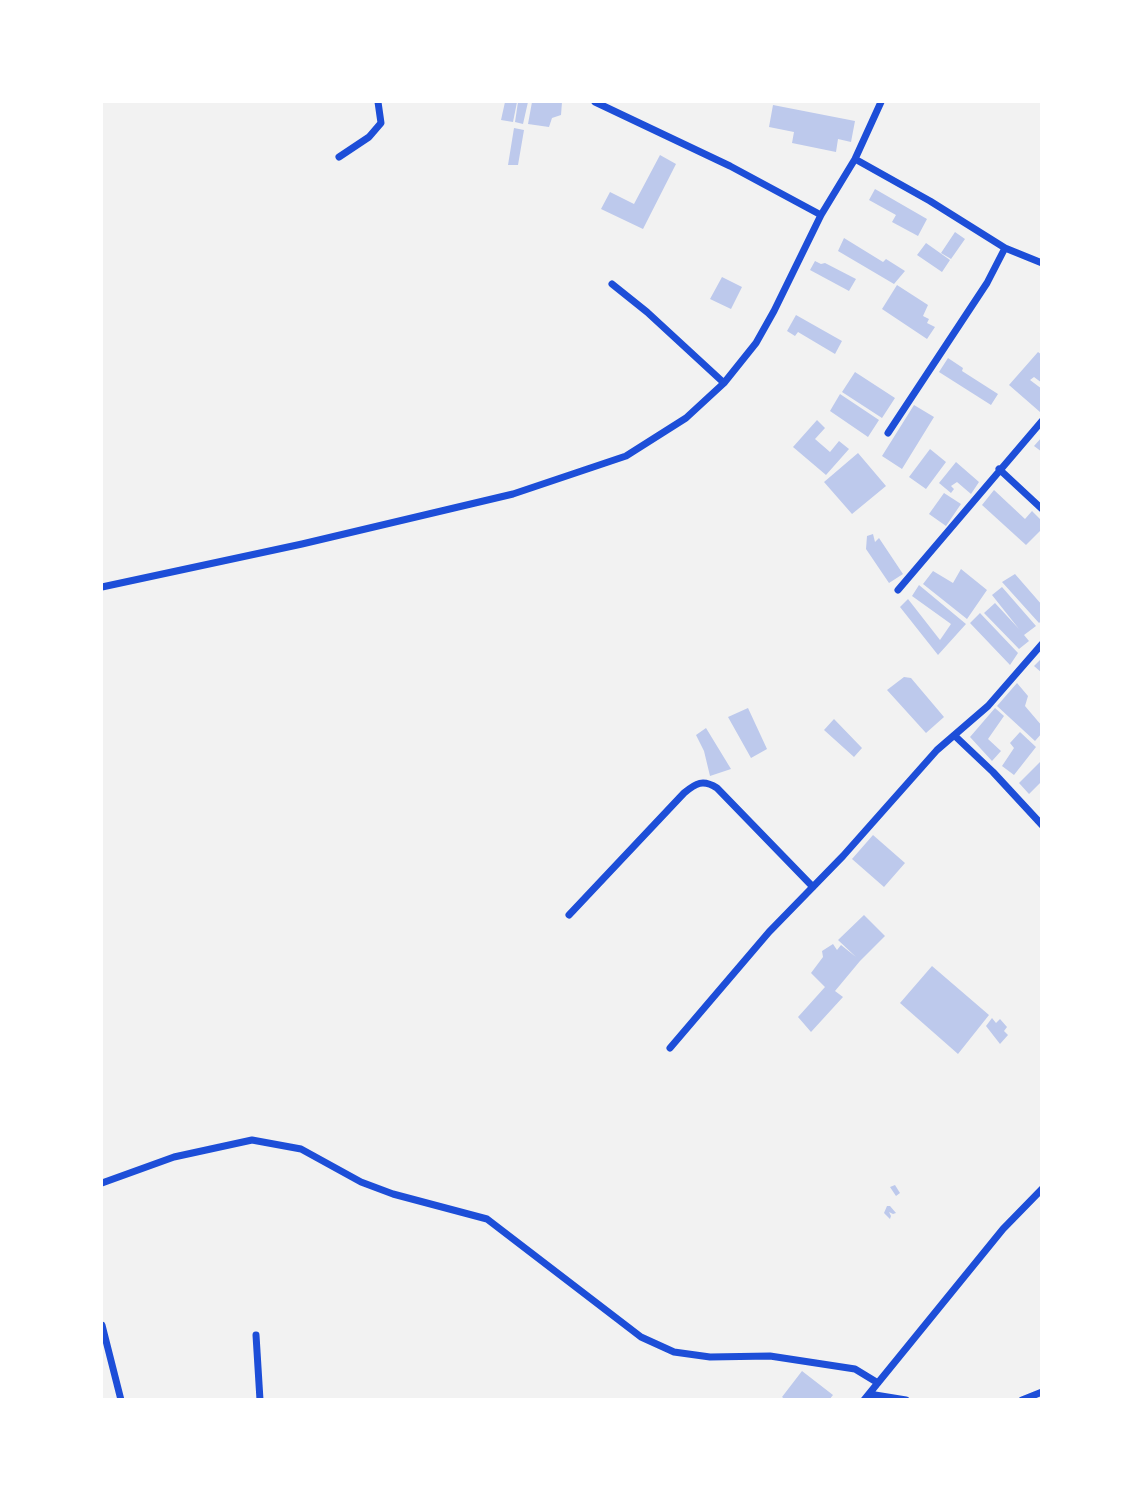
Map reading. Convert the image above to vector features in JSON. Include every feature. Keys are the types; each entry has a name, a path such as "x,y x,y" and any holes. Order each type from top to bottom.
{"street":[{"path":"339,157 369,137 381,123 378,102"},
{"path":"595,102 730,166 821,215"},
{"path":"102,587 302,544 513,494 626,456 686,418 724,383 756,343 821,215 855,159 881,102"},
{"path":"855,159 930,201 1005,248 1041,264"},
{"path":"888,433 987,283 1005,248"},
{"path":"612,284 724,383"},
{"path":"898,590 1041,421"},
{"path":"999,469 1041,509"},
{"path":"670,1048 769,932 937,750 988,706 1041,644"},
{"path":"955,736 993,772 1041,825"},
{"path":"569,915 697,782 709,782 717,788 813,887"},
{"path":"102,1183 174,1157 252,1140 301,1149 361,1182 393,1194 487,1219 641,1337 674,1352 710,1357 770,1356 855,1369 878,1383"},
{"path":"866,1397 1003,1229 1041,1189"},
{"path":"102,1325 121,1399"},
{"path":"256,1335 260,1399"},
{"path":"1022,1399 1041,1392"},
{"path":"866,1397 906,1399"}],"building":[{"path":"505,102 517,102 513,122 501,120"},
{"path":"518,102 528,102 523,124 515,122"},
{"path":"532,102 562,102 561,115 552,118 549,127 528,124"},
{"path":"773,105 855,121 851,142 838,139 836,152 792,143 794,132 769,127"},
{"path":"514,128 524,130 518,165 508,165"},
{"path":"660,155 676,164 643,229 601,209 610,192 634,204"},
{"path":"875,189 927,219 918,236 892,222 896,215 869,200"},
{"path":"955,232 965,239 951,259 941,253"},
{"path":"844,238 883,262 886,259 905,271 894,284 838,251"},
{"path":"926,243 950,260 942,272 917,255"},
{"path":"815,261 825,263 856,279 849,291 810,270"},
{"path":"722,277 742,287 731,309 710,299"},
{"path":"897,285 928,305 923,316 929,319 927,323 935,327 927,339 882,309"},
{"path":"796,315 842,341 835,354 798,332 795,336 787,331"},
{"path":"1038,352 1042,355 1042,383 1034,377 1030,380 1042,389 1040,412 1009,385"},
{"path":"948,358 963,368 962,371 998,394 991,405 939,372"},
{"path":"855,372 895,398 882,418 842,392"},
{"path":"840,394 879,420 868,437 830,411"},
{"path":"914,405 934,417 902,469 882,456"},
{"path":"817,420 825,428 815,439 830,452 839,441 849,449 826,475 793,447"},
{"path":"1042,437 1042,452 1034,446"},
{"path":"930,449 946,462 926,489 909,477"},
{"path":"858,453 886,486 852,514 824,482"},
{"path":"956,462 979,482 971,494 957,482 951,486 954,489 951,493 939,483"},
{"path":"994,490 1025,519 1032,511 1042,521 1042,529 1026,545 982,505"},
{"path":"944,493 961,504 946,526 929,514"},
{"path":"873,534 875,542 879,538 903,574 889,583 866,549 867,536"},
{"path":"961,569 987,590 967,619 923,584 933,571 953,583"},
{"path":"1015,574 1042,605 1042,620 1039,623 1002,582"},
{"path":"919,585 966,624 938,655 900,607 908,599 940,640 951,624 912,596"},
{"path":"1002,587 1036,626 1024,635 1029,641 1019,649 984,613 995,603 1019,629 992,595"},
{"path":"980,613 1018,653 1010,665 970,623"},
{"path":"1042,658 1042,673 1034,666"},
{"path":"904,677 911,678 944,717 926,733 887,690"},
{"path":"1017,683 1028,696 1025,706 1042,726 1042,733 1035,741 997,706"},
{"path":"748,708 767,749 751,758 728,717"},
{"path":"995,708 1004,716 988,739 1001,751 992,761 970,737"},
{"path":"834,719 862,748 854,757 824,730"},
{"path":"706,728 731,769 710,776 704,751 696,735"},
{"path":"1020,732 1036,747 1014,775 1002,766 1014,748 1010,743"},
{"path":"1042,760 1042,781 1029,794 1019,783"},
{"path":"873,835 905,863 884,887 852,859"},
{"path":"864,915 885,936 835,991 843,997 811,1032 798,1017 825,987 811,973 823,957 822,951 833,944 837,950 841,945 856,957 838,940"},
{"path":"932,966 989,1015 958,1054 900,1003"},
{"path":"992,1018 996,1023 1000,1019 1007,1027 1004,1031 1008,1035 1000,1044 986,1026"},
{"path":"895,1185 900,1193 896,1196 890,1187"},
{"path":"887,1206 896,1213 889,1212 890,1219 884,1213"},
{"path":"802,1371 833,1395 829,1400 786,1400 782,1397"}]}
